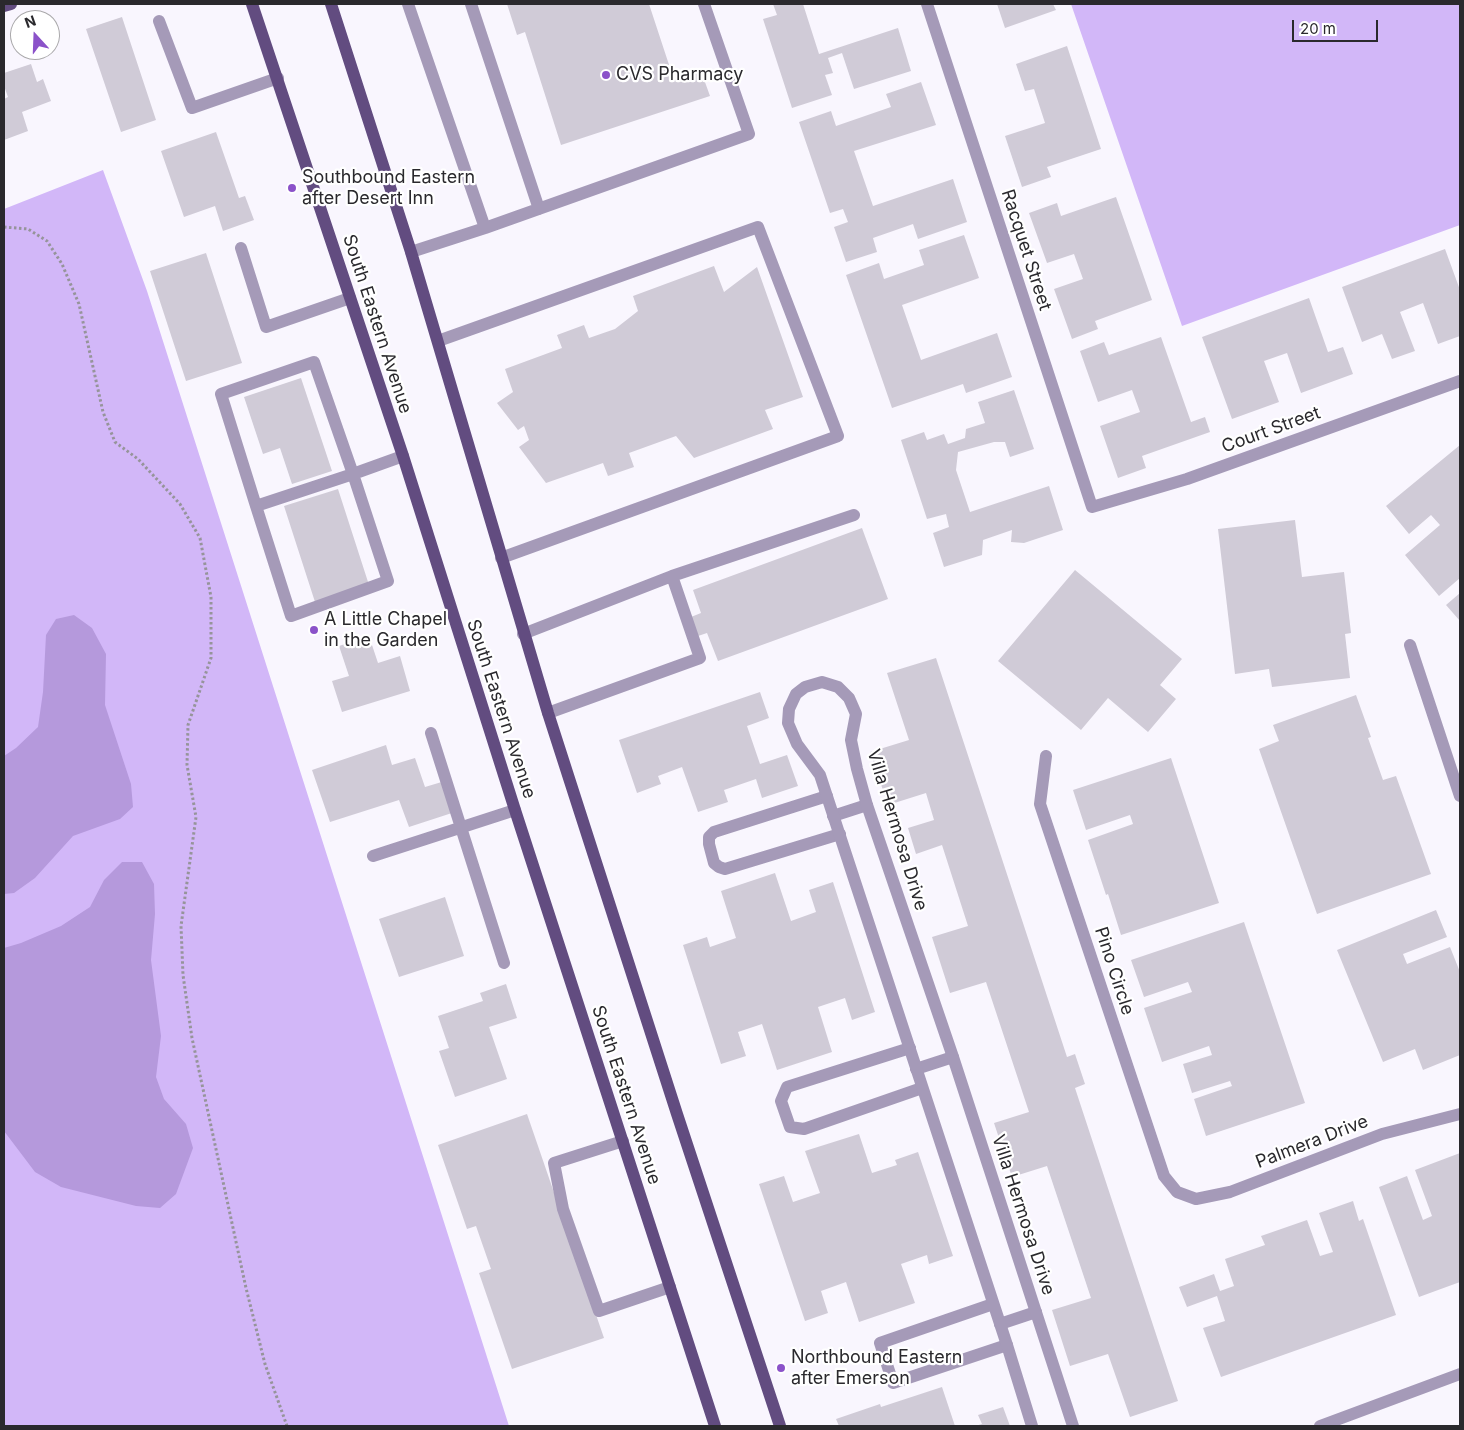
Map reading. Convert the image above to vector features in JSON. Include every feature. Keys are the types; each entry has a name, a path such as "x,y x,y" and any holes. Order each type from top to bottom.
{"main road":[{"path":"4,6 11,4"},
{"name":"South Eastern Avenue","path":"252,4 403,456 515,810 715,1426"},
{"path":"331,4 411,252 523,634 680,1123 780,1426"}],"street":[{"path":"408,4 485,228"},
{"path":"472,4 539,209"},
{"path":"411,252 485,228 749,134 704,4"},
{"name":"Racquet Street","path":"927,4 1092,507"},
{"path":"159,21 192,108 278,78"},
{"path":"438,342 758,227 838,436 501,558"},
{"path":"241,248 266,327 350,298"},
{"path":"314,362 353,474 388,582 291,616 221,394 314,362"},
{"name":"Court Street","path":"1092,507 1187,479 1460,381"},
{"path":"256,506 403,456"},
{"path":"523,634 672,576 854,515"},
{"path":"548,713 700,658 672,576"},
{"path":"1410,645 1460,796"},
{"name":"Villa Hermosa Drive","path":"1032,1426 820,775 797,744 788,723 789,709 796,694 805,687 822,682 838,687 849,698 856,714 851,740 856,769 953,1057 1073,1426"},
{"path":"431,733 504,963"},
{"name":"Pino Circle","path":"1046,756 1040,804 1164,1176 1177,1192"},
{"path":"827,796 714,832 709,837 714,863 725,869 840,834"},
{"path":"833,816 867,805"},
{"path":"372,856 515,810"},
{"path":"910,1048 787,1088 781,1100 790,1127 804,1129 922,1088"},
{"path":"916,1069 953,1057"},
{"name":"Palmera Drive","path":"1177,1192 1196,1200 1230,1192 1382,1134 1460,1114"},
{"path":"623,1141 554,1163 563,1209 599,1311 670,1287"},
{"path":"993,1304 880,1343 894,1383 1007,1345"},
{"path":"1000,1324 1036,1312"},
{"path":"1320,1426 1460,1374"}],"path":[{"path":"4,228 28,229 47,241 62,264 79,304 102,412 115,442 138,459 180,504 200,538 211,597 211,658 188,725 187,765 196,817 181,926 183,975 192,1038 246,1288 265,1364 287,1426"}],"shaded area":[{"path":"1071,4 1460,4 1460,225 1182,326"},
{"path":"103,170 147,291 509,1426 4,1426 4,209"},
{"path":"74,615 92,628 106,654 105,705 131,784 133,807 120,819 73,836 35,878 14,893 4,894 4,756 16,748 38,727 43,692 46,635 56,619"},
{"path":"122,862 142,862 154,884 155,914 151,960 161,1036 156,1077 164,1099 186,1124 193,1148 176,1194 160,1208 136,1206 61,1187 35,1172 4,1131 4,948 61,926 90,907 104,880"}],"building":[{"name":"CVS Pharmacy","path":"507,4 649,4 674,80 701,71 710,96 561,145 525,32 517,35"},
{"path":"773,4 803,4 819,54 898,28 911,71 854,89 842,53 828,58 833,73 825,75 832,95 792,108 763,19 777,15"},
{"path":"997,4 1053,4 1056,10 1005,28"},
{"path":"122,17 156,120 121,132 86,29"},
{"path":"1067,46 1101,149 1047,167 1051,177 1022,187 1005,136 1045,123 1034,89 1025,91 1016,64"},
{"path":"31,64 37,82 43,79 51,101 22,112 28,131 4,140 4,99 8,97 4,86 4,73"},
{"path":"921,82 936,125 854,151 873,206 953,179 967,222 918,239 913,224 873,238 877,252 846,262 834,227 848,222 843,209 830,213 799,122 831,111 836,126 891,107 886,94"},
{"path":"216,132 239,198 245,196 254,220 223,231 215,206 184,217 161,151"},
{"path":"1116,197 1152,300 1095,321 1098,329 1072,339 1054,289 1083,279 1074,254 1047,263 1029,213 1057,203 1061,216"},
{"path":"964,235 979,278 902,305 921,360 997,333 1012,377 966,393 963,384 892,408 846,275 879,263 884,279 924,265 919,250"},
{"path":"1445,249 1460,290 1460,336 1438,344 1423,303 1400,312 1415,351 1392,359 1382,334 1362,342 1342,287"},
{"path":"206,253 242,363 186,381 150,271"},
{"path":"714,266 724,292 757,267 803,397 765,410 773,429 694,458 676,436 629,453 634,467 608,476 603,463 546,483 519,447 529,440 524,426 518,430 497,403 513,392 505,369 562,348 557,335 584,325 589,338 615,329 638,311 633,296"},
{"path":"1309,298 1328,352 1343,347 1353,374 1301,393 1287,353 1264,361 1279,402 1232,419 1202,337"},
{"path":"1161,337 1191,422 1205,417 1210,432 1142,456 1146,468 1118,478 1100,426 1140,412 1132,390 1098,402 1080,351 1104,342 1109,355"},
{"path":"301,378 332,471 292,484 280,448 263,454 244,397"},
{"path":"1014,390 1034,449 1010,457 1005,442 994,442 958,452 956,470 970,512 1049,486 1063,530 1024,543 1011,542 1012,530 983,540 982,555 944,567 933,533 949,527 946,514 927,519 901,440 924,432 927,440 944,434 948,444 965,438 966,429 985,423 978,402"},
{"path":"1460,445 1460,578 1439,596 1405,555 1440,525 1431,515 1409,534 1386,506"},
{"path":"338,489 369,585 315,602 284,506"},
{"path":"1295,520 1302,577 1344,572 1351,633 1345,634 1350,678 1272,687 1269,669 1235,674 1218,529"},
{"path":"862,528 888,599 718,661 707,633 698,636 691,617 701,613 693,590"},
{"path":"1075,570 1182,659 1160,685 1176,699 1148,732 1108,698 1081,730 998,661"},
{"path":"1460,593 1460,621 1446,605"},
{"path":"369,636 378,663 400,656 410,691 342,712 332,681 349,676 339,646"},
{"path":"936,658 1067,1057 1075,1054 1085,1084 1075,1088 1178,1401 1130,1417 1108,1354 1070,1366 1052,1310 1091,1298 1047,1166 1012,1177 994,1123 1029,1112 986,982 950,993 932,937 968,926 942,845 916,854 908,828 934,820 926,793 888,805 870,752 909,740 887,673"},
{"path":"760,692 769,718 747,726 760,764 787,755 798,786 762,798 756,779 724,790 728,802 698,812 682,767 658,776 661,784 637,793 619,740"},
{"path":"1356,695 1371,737 1368,738 1383,780 1396,776 1431,874 1317,914 1259,749 1279,741 1273,725"},
{"path":"386,745 392,765 415,758 425,787 445,781 455,812 409,827 399,800 330,822 312,770"},
{"path":"1171,758 1219,903 1121,935 1088,840 1133,824 1130,815 1086,830 1073,790"},
{"path":"775,873 791,921 816,912 809,890 833,882 875,1012 852,1020 845,998 818,1007 832,1052 777,1070 762,1024 738,1032 746,1056 721,1064 683,945 707,937 710,947 736,938 721,891"},
{"path":"445,897 464,956 399,977 379,919"},
{"path":"1436,910 1447,937 1403,954 1407,964 1450,947 1460,972 1460,1055 1423,1070 1415,1049 1383,1062 1337,950"},
{"path":"1244,922 1305,1103 1206,1136 1194,1099 1232,1086 1230,1081 1192,1093 1183,1064 1212,1055 1209,1046 1162,1062 1144,1008 1192,992 1188,982 1144,997 1131,960"},
{"path":"506,984 517,1018 489,1027 507,1079 455,1097 439,1051 449,1048 438,1016 483,1001 480,993"},
{"path":"527,1114 604,1338 512,1369 479,1273 491,1269 476,1226 467,1229 438,1145"},
{"path":"859,1134 872,1173 897,1165 895,1160 918,1152 953,1256 929,1264 927,1255 901,1264 915,1303 859,1322 846,1282 821,1291 828,1313 805,1321 759,1184 784,1176 793,1202 820,1193 805,1151"},
{"path":"1460,1153 1460,1282 1419,1297 1379,1187 1407,1176 1423,1220 1432,1216 1415,1170"},
{"path":"1353,1201 1359,1221 1363,1219 1396,1315 1221,1377 1203,1328 1225,1321 1217,1296 1187,1307 1179,1287 1214,1274 1220,1291 1234,1286 1225,1259 1265,1245 1261,1236 1307,1220 1320,1256 1333,1252 1319,1213"},
{"path":"942,1387 955,1426 839,1426 836,1419 880,1404 881,1407"},
{"path":"1003,1407 1010,1426 975,1426 982,1424 978,1415"}],"place":[{"name":"CVS Pharmacy","path":"606,75"},
{"name":"Southbound Eastern after Desert Inn","path":"292,188"},
{"name":"A Little Chapel in the Garden","path":"314,630"},
{"name":"Northbound Eastern after Emerson","path":"781,1368"}]}
